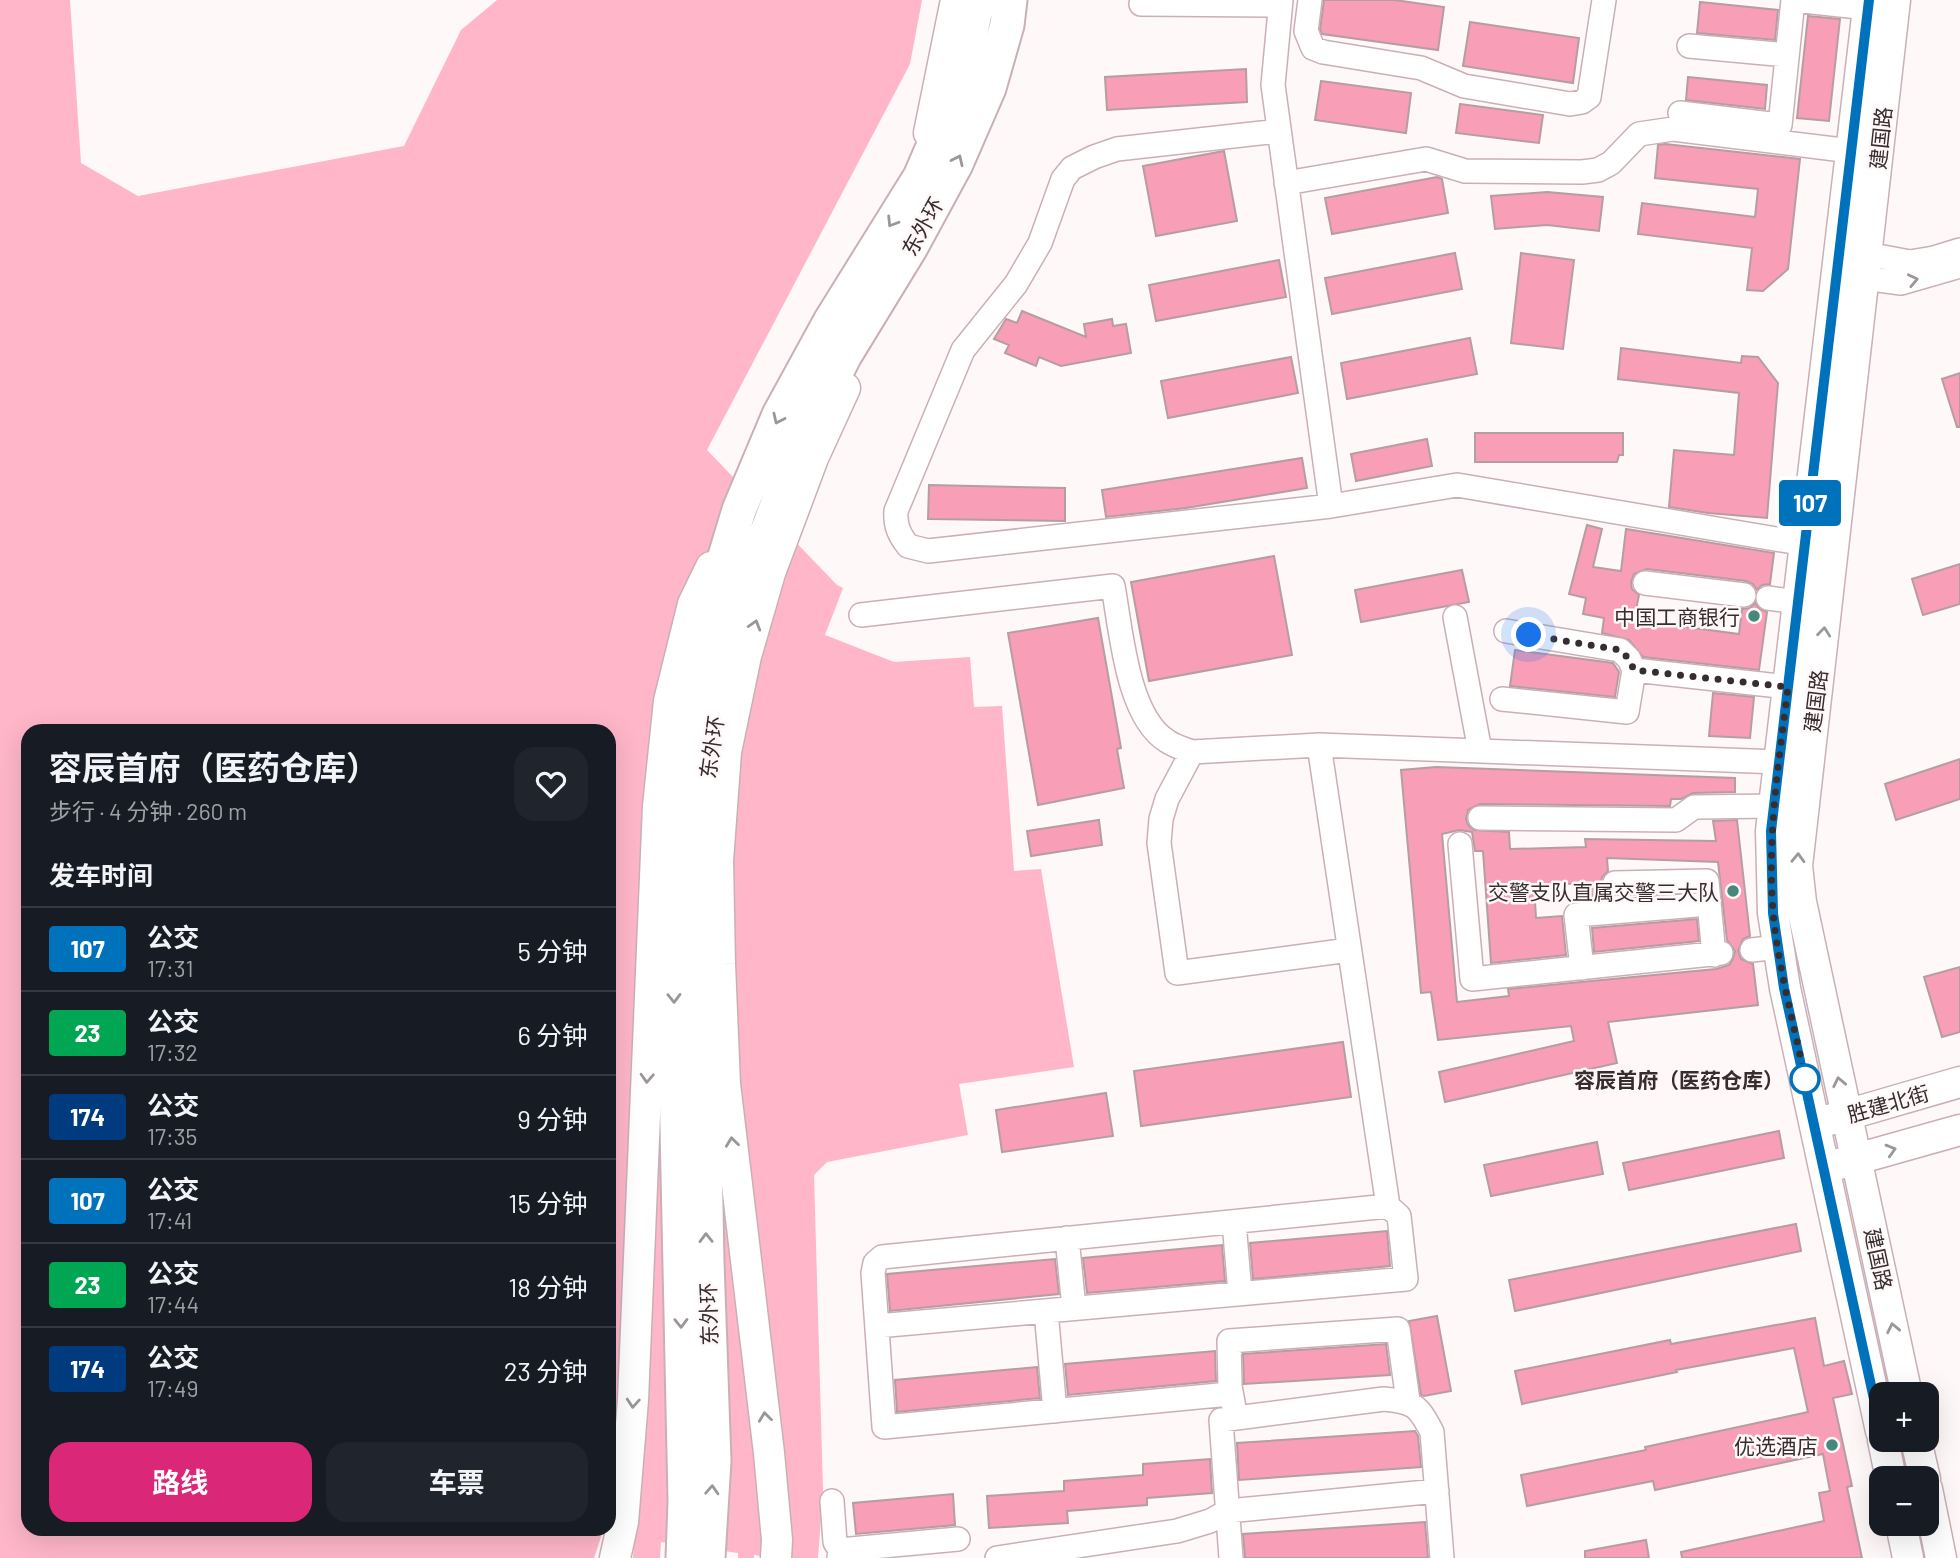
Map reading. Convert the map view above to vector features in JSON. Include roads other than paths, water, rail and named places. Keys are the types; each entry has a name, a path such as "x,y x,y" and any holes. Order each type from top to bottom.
{"highway":[{"name":"东外环","path":"683,1558 684,1488 672,892 680,760 700,639 740,510 779,415 831,320 920,177 958,89 978,0"},
{"name":"东外环","path":"708,1558 714,1461 700,896 707,766 734,618 756,555 812,420 845,355 894,276 956,164 989,88 1010,8"}],"main road":[{"path":"920,177 956,0"},
{"name":"建国路","path":"1878,3 1851,151 1788,687 1801,902 1904,1382"},
{"name":"建国路","path":"1871,1382 1784,988 1765,949 1773,913 1771,831 1774,806 1793,763 1866,266 1878,3"},
{"path":"776,1558 777,1540 769,1453 725,1084 718,861 726,752 746,656 771,573 813,458 894,276"},
{"path":"615,1558 623,1522 633,1400 658,806 670,701 692,604 740,510"},
{"name":"胜建北街","path":"1816,1124 1960,1082"},
{"path":"1825,1167 1960,1130"},
{"path":"1904,1536 1909,1558"},
{"path":"1937,1536 1941,1558"}],"street":[{"path":"1310,0 1306,31 1313,48 1323,52 1421,68 1464,86 1570,104 1582,102 1589,97 1604,0"},
{"path":"1680,113 1780,125 1793,0 1878,3"},
{"path":"1141,5 1280,2 1273,85 1331,506"},
{"path":"1689,46 1787,55"},
{"path":"1286,183 1426,159 1465,171 1598,170 1611,163 1639,134 1673,130 1851,151"},
{"path":"1279,131 1117,149 1072,168 1063,179 1040,243 1016,284 963,349 896,511 897,528 908,545 928,551 1331,506 1457,485 1805,544"},
{"path":"1866,266 1934,258 1960,250"},
{"path":"1866,266 1901,283 1960,266"},
{"path":"1645,583 1744,595"},
{"path":"862,615 1113,586 1135,699 1148,723 1166,741 1192,752 1319,745 1793,763"},
{"path":"1768,598 1798,602"},
{"path":"1455,617 1480,751"},
{"path":"1502,699 1627,712 1634,670 1629,659 1620,650 1506,631"},
{"path":"1634,670 1788,687"},
{"path":"877,1325 1406,1279 1399,1216 1388,1206 1319,745"},
{"path":"1192,752 1167,799 1161,819 1159,843 1177,973 1349,950"},
{"path":"1480,818 1676,820 1694,807 1774,806"},
{"path":"1460,844 1472,979 1718,954 1707,881 1615,883"},
{"path":"1581,968 1576,915 1709,904"},
{"path":"1219,1395 884,1427 873,1273 875,1263 882,1257 1388,1206"},
{"path":"1234,1222 1240,1293"},
{"path":"1067,1238 1074,1308"},
{"path":"1046,1311 1055,1411"},
{"path":"1236,1419 1230,1386 1229,1341 1398,1329 1408,1401"},
{"path":"1231,1558 1221,1420 1384,1399 1408,1401 1424,1416 1432,1432 1442,1558"},
{"path":"997,1558 1057,1553 1177,1531 1210,1521 1228,1511 1437,1491"},
{"path":"832,1501 835,1542 840,1554 958,1539"}],"place":[{"name":"中国工商银行","path":"1754,616"},
{"name":"交警支队直属交警三大队","path":"1733,891"},
{"name":"容辰首府（医药仓库）","path":"1805,1079"},
{"name":"优选酒店","path":"1832,1445"}]}
